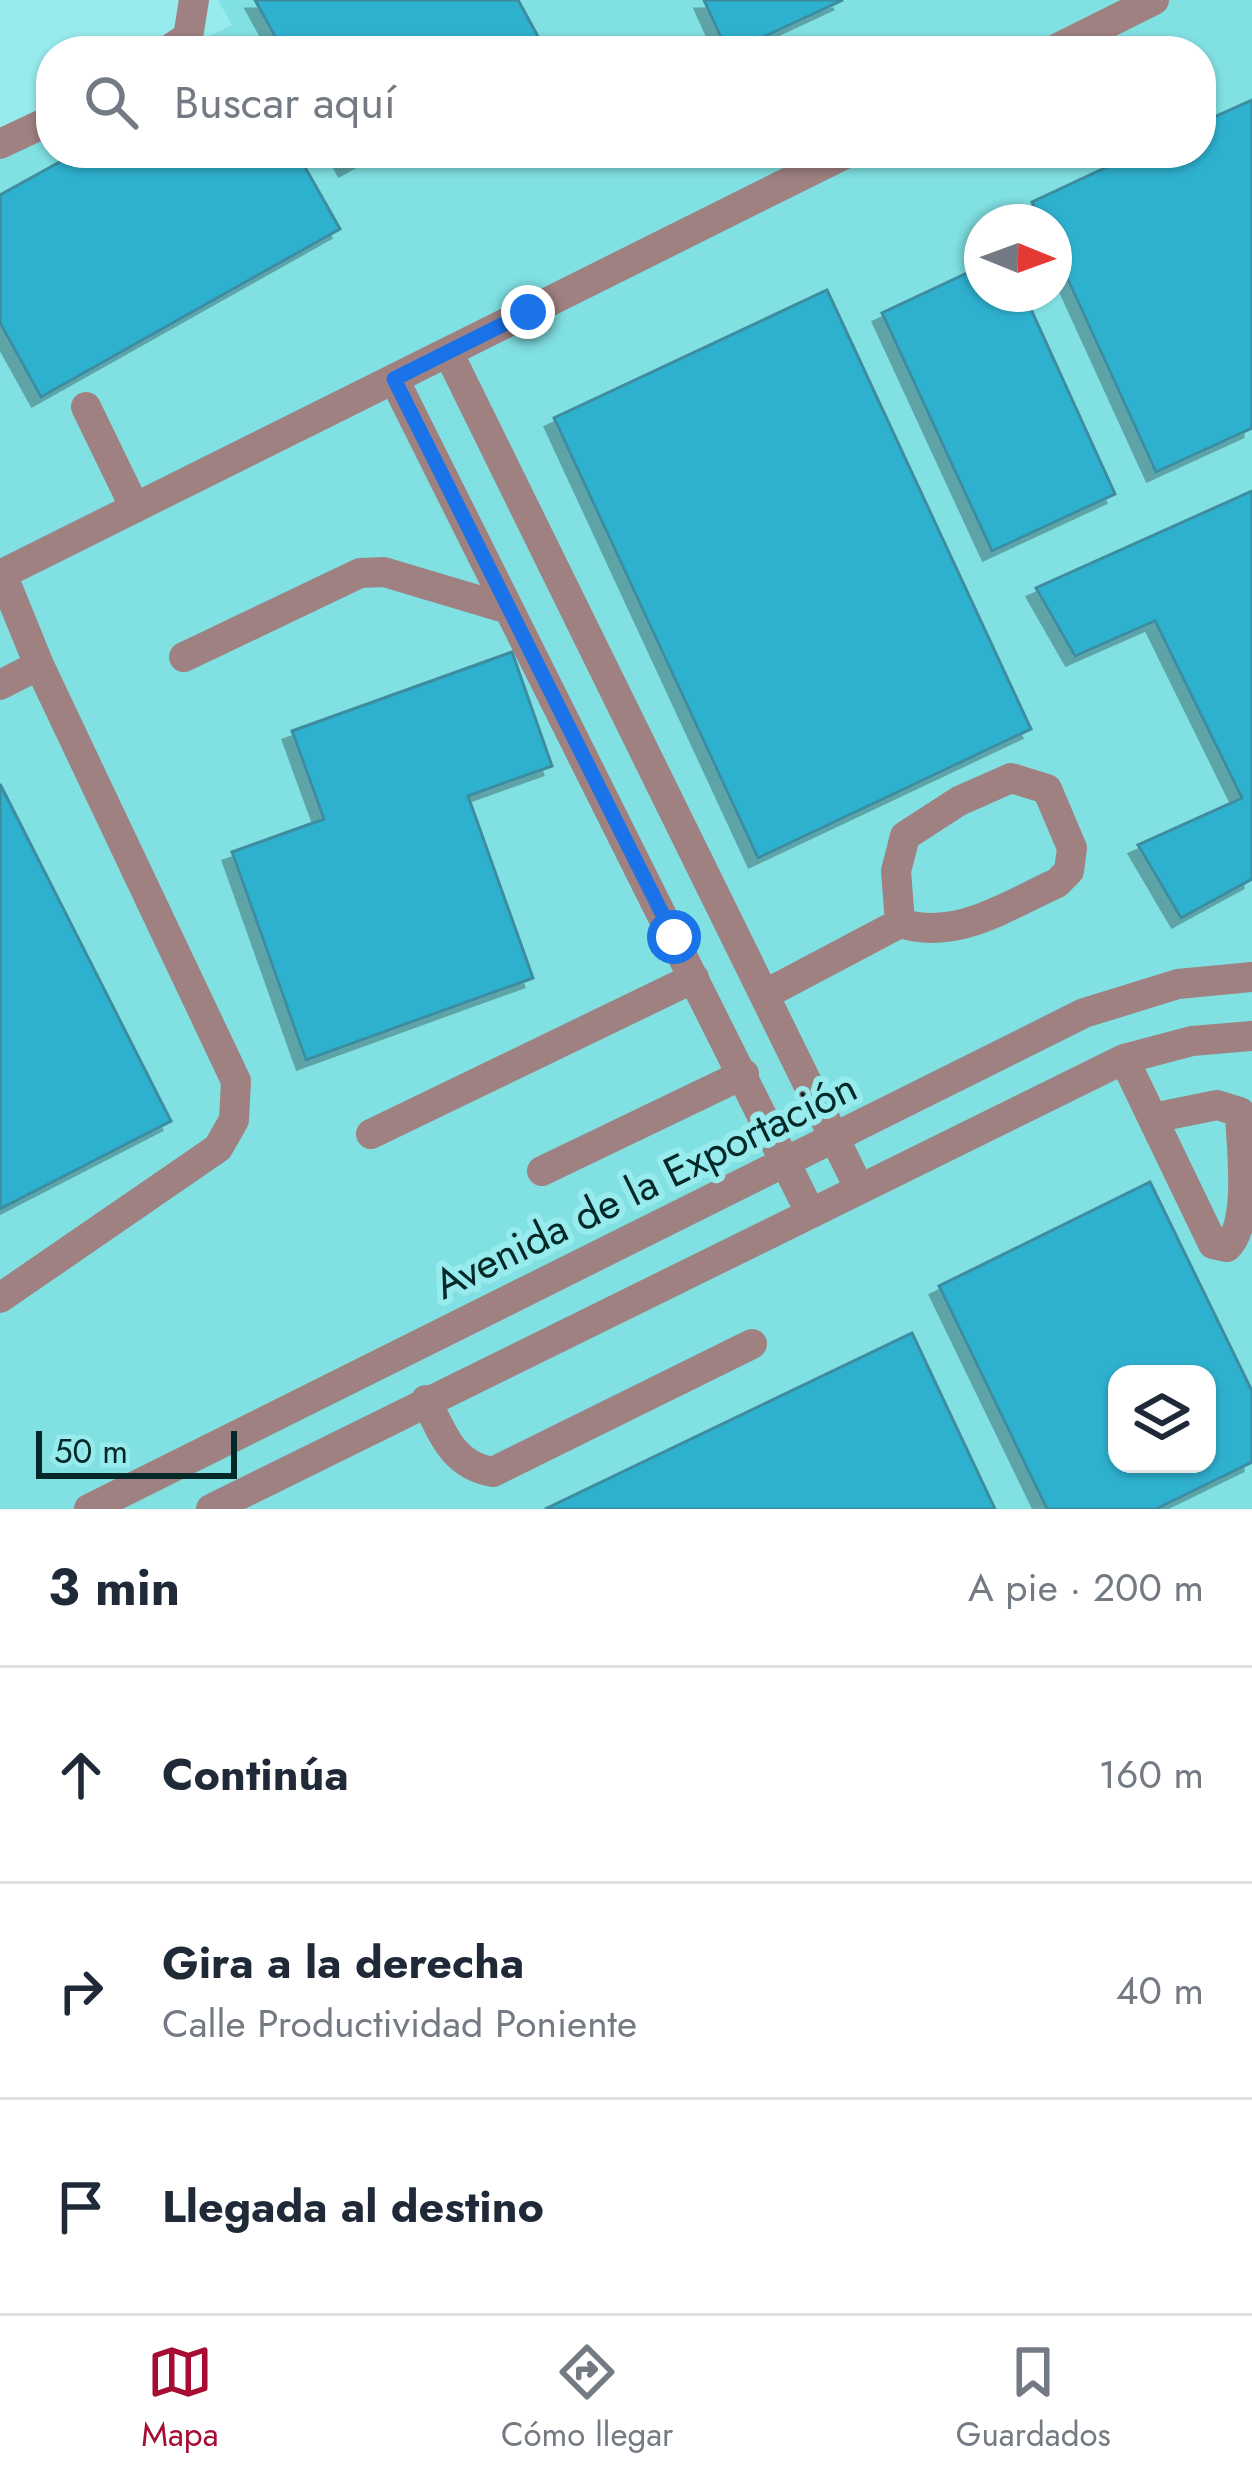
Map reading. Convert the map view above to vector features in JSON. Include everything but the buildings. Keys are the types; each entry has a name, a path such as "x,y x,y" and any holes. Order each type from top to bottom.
{"street":[{"path":"1082,36 1154,0"},
{"path":"188,36 194,4"},
{"path":"0,144 36,127"},
{"path":"0,1298 191,1171 218,1148 234,1120 236,1081 1,575 817,168"},
{"path":"448,352 859,1188"},
{"path":"394,379 810,1212"},
{"path":"86,407 135,508"},
{"path":"184,657 361,573 384,572 508,609"},
{"path":"0,686 39,665"},
{"path":"764,995 900,923 933,931 962,927 1057,883 1070,871 1072,848 1047,789 1011,778 959,801 905,836 896,872 900,923"},
{"path":"371,1133 694,977"},
{"name":"Avenida de la Exportación","path":"89,1509 1084,1013 1178,984 1252,977"},
{"path":"211,1509 1124,1059 1192,1041 1252,1036"},
{"path":"1124,1059 1213,1244 1227,1247 1237,1239 1244,1220 1240,1112 1217,1105 1153,1118"},
{"path":"542,1172 744,1074"},
{"path":"426,1400 455,1456 472,1469 493,1472 752,1344"}],"shaded area":[{"path":"218,0 1252,0 1252,1509 0,1509 0,137 36,120 36,168 1216,168 1216,36 210,36 232,25"}],"route":[{"path":"528,312 394,379 674,937"}]}
